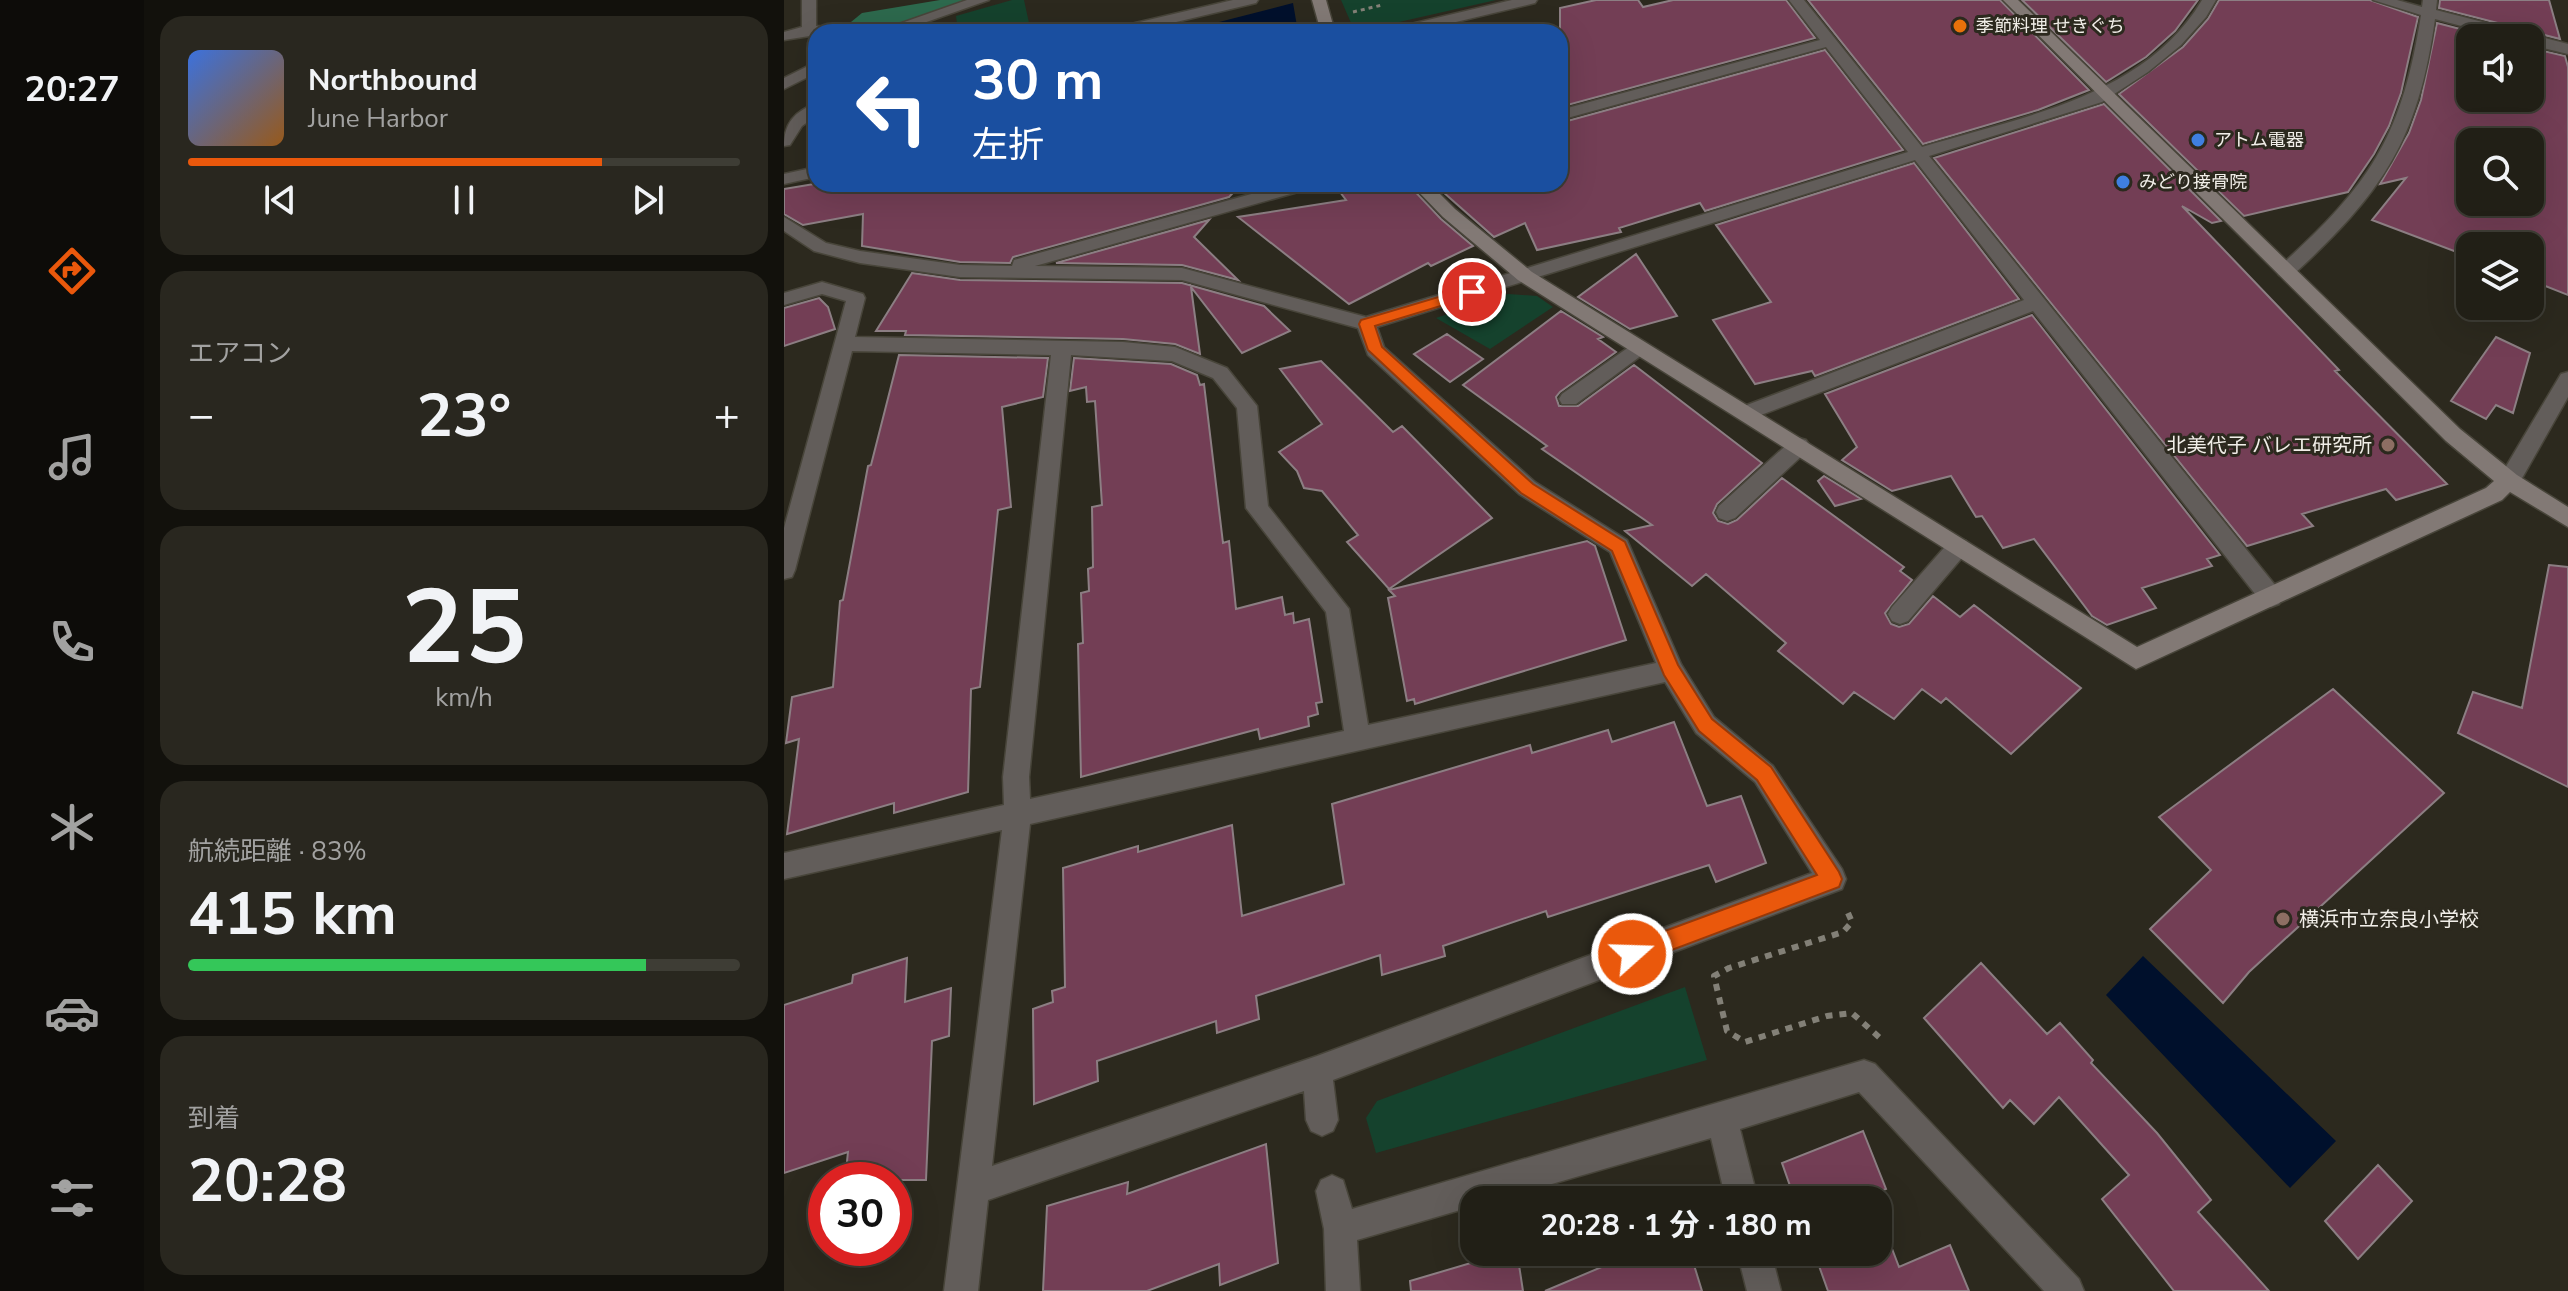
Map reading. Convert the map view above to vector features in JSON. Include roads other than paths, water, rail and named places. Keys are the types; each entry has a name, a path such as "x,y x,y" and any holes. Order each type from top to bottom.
{"street":[{"path":"809,0 809,24"},
{"path":"908,24 982,0"},
{"path":"1149,24 1251,0"},
{"path":"1319,0 1326,24"},
{"path":"1429,24 1530,0"},
{"path":"1796,0 2271,597"},
{"path":"2010,0 2453,435 2509,481 2568,518"},
{"path":"784,223 820,247 860,257 960,271 1182,274 1366,324 2106,94 2197,23 2209,0"},
{"path":"2380,0 2429,7 2481,24"},
{"path":"2286,271 2362,191 2387,155 2406,118 2428,30 2429,7"},
{"path":"784,36 808,30"},
{"path":"1568,113 1828,42"},
{"path":"2544,43 2568,49"},
{"path":"784,84 808,71"},
{"path":"784,141 796,123 808,115"},
{"path":"784,179 808,174"},
{"path":"999,270 1276,192"},
{"path":"1428,192 1525,276 2136,659 2494,494 2509,481 2568,379"},
{"path":"784,299 822,288 856,298 784,570"},
{"path":"1746,413 2036,303"},
{"path":"972,1189 1317,1071 1832,879 1764,774 1705,725 1671,670 1619,546 1527,488 1375,350 1366,324"},
{"path":"845,344 1062,347 1175,354 1220,373 1247,406 1257,508 1337,609 1358,740"},
{"path":"961,1291 1018,812 1016,777 1062,347"},
{"path":"1569,399 1639,347"},
{"path":"1727,512 1799,446"},
{"path":"1900,614 1958,547"},
{"path":"784,866 1671,670"},
{"path":"1317,1071 1322,1120"},
{"path":"1340,1229 1864,1075 2067,1291"},
{"path":"1722,1119 1739,1186"},
{"path":"1332,1191 1340,1229 1343,1291"},
{"path":"1758,1266 1764,1291"}],"water":[{"path":"1293,3 1297,24 1211,24"},
{"path":"2143,956 2336,1141 2290,1188 2106,995"}],"place":[{"name":"季節料理 せきぐち","path":"1960,26"},
{"name":"アトム電器","path":"2198,140"},
{"name":"みどり接骨院","path":"2123,182"},
{"name":"北美代子 バレエ研究所","path":"2388,445"},
{"name":"横浜市立奈良小学校","path":"2283,919"}]}
